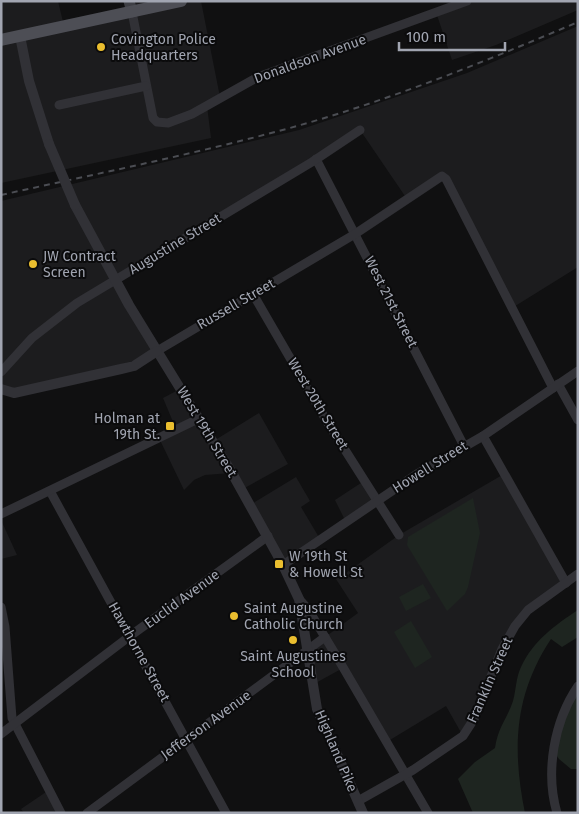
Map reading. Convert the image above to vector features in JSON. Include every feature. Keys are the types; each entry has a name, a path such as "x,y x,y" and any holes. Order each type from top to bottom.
{"main road":[{"path":"1,40 130,7 181,1"}],"street":[{"name":"Donaldson Avenue","path":"146,86 153,118 157,122 168,124 192,114 258,77 467,1"},
{"path":"60,105 146,86 130,7"},
{"name":"West 19th Street","path":"20,36 30,81 49,144 75,205 157,351 268,536 299,599 325,637 404,775 428,813"},
{"name":"Augustine Street","path":"1,372 32,338 56,318 116,279 316,159 360,130"},
{"name":"West 21st Street","path":"316,159 464,446"},
{"name":"Russell Street","path":"1,396 134,366 356,234 442,176 446,179 526,337 555,386"},
{"name":"West 20th Street","path":"253,294 326,420 399,535"},
{"name":"Howell Street","path":"283,565 416,474 482,436 578,371"},
{"path":"555,386 578,420"},
{"name":"Russell Street","path":"1,389 14,393"},
{"path":"1,514 198,419"},
{"path":"482,436 566,583"},
{"name":"Hawthorne Street","path":"50,491 226,813"},
{"name":"Euclid Avenue","path":"1,734 130,636 268,536"},
{"name":"Franklin Street","path":"358,801 404,775 458,740 468,730 502,649 515,626 528,610 578,574"},
{"name":"Highland Pike","path":"299,599 306,651 321,720 363,813"},
{"path":"2,613 14,724 61,813"},
{"name":"Jefferson Avenue","path":"87,813 325,637"},
{"path":"557,813 552,785 553,750 565,710 578,686"}],"shaded area":[{"path":"1,1 58,1 64,26 131,12 129,1 201,1 220,97 207,106 211,138 1,183"},
{"path":"467,1 578,1 578,10 496,45 452,60 436,12"},
{"path":"578,26 578,267 512,308 446,179 407,199 360,130 116,279 157,351 148,357 29,389 1,389 1,201 299,130 467,73"},
{"path":"180,389 212,442 259,413 288,464 241,490 231,473 205,475 194,480 184,490 159,438 176,429 163,398"},
{"path":"504,474 566,583 521,617 463,736 446,706 385,743 343,668 312,685 306,651 358,613 334,576 343,575 399,535"},
{"path":"296,477 310,501 301,507 320,539 283,565 250,505"},
{"path":"364,481 377,501 346,522 335,500"},
{"path":"473,498 480,533 468,587 465,594 447,611 407,545 408,537"},
{"path":"1,520 17,555 1,559"},
{"path":"423,584 431,598 406,611 399,597"},
{"path":"578,610 578,637 562,647 551,639 539,660 523,702 519,723 518,767 525,813 473,813 458,779 475,762 495,748 498,734 513,701 519,671 532,649 553,628"},
{"path":"411,621 432,657 415,668 394,632"},
{"path":"578,686 578,769 571,769 559,759 553,750"},
{"path":"49,790 61,813 24,813 21,809"}],"railway":[{"path":"1,195 224,145 297,126 368,104 439,78 578,22"}],"place":[{"name":"Covington Police Headquarters","path":"101,47"},
{"name":"JW Contract Screen","path":"33,264"},
{"name":"Holman at 19th St.","path":"170,426"},
{"name":"W 19th St & Howell St","path":"279,564"},
{"name":"Saint Augustine Catholic Church","path":"234,616"},
{"name":"Saint Augustines School","path":"293,640"}]}
